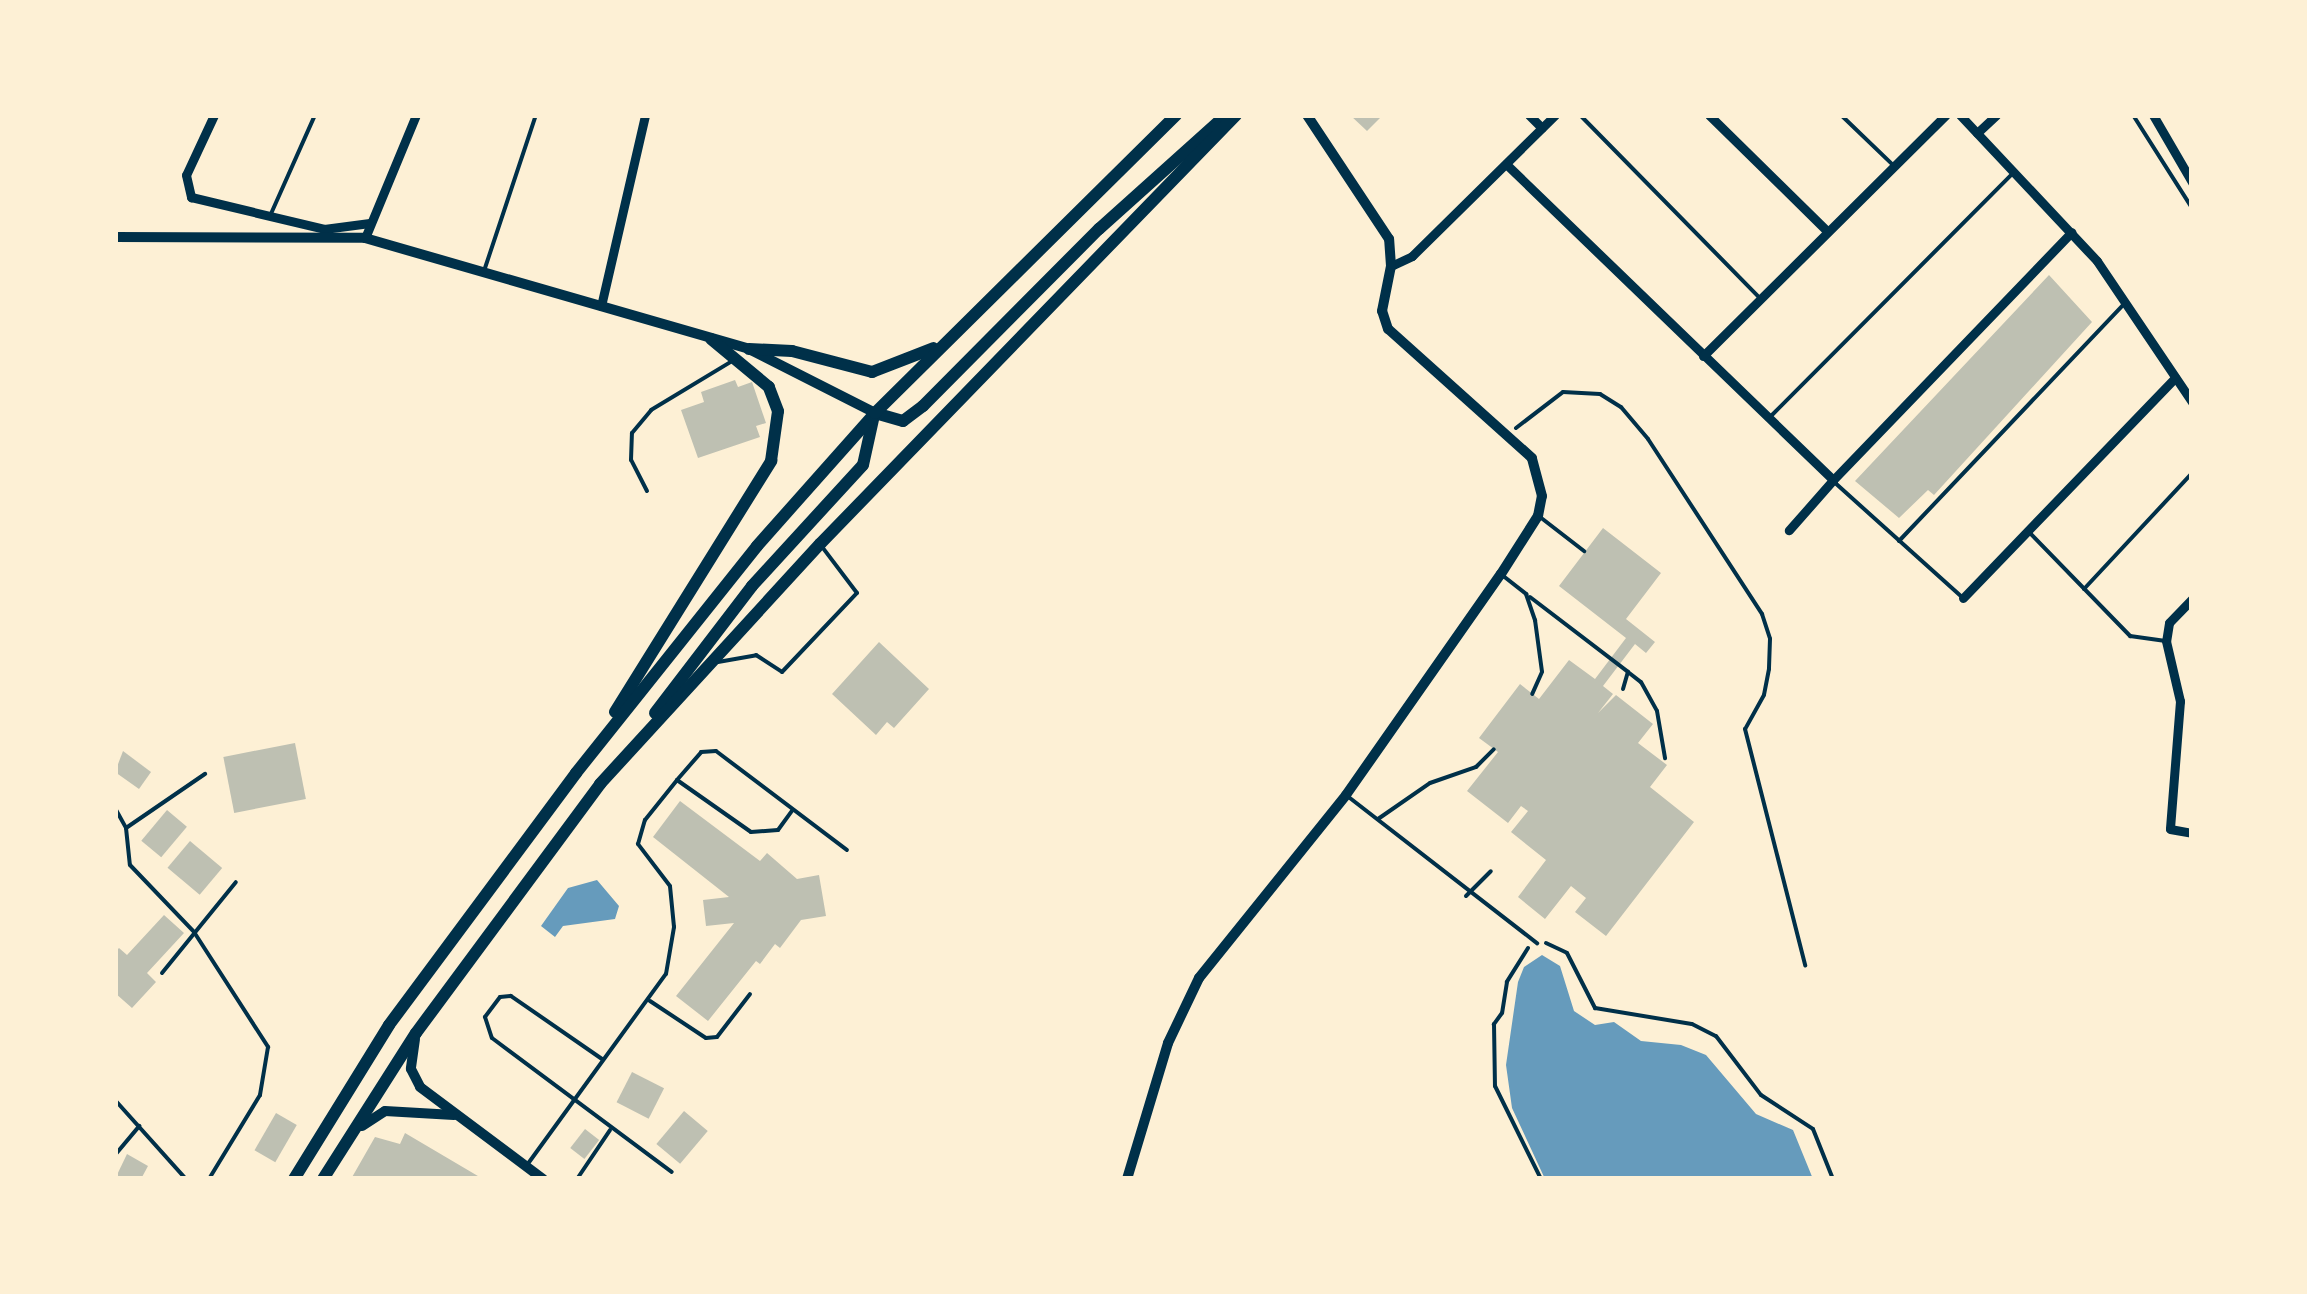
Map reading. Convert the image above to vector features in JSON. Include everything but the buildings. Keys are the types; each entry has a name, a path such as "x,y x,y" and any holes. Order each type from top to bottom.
{"main road":[{"path":"294,1179 389,1024 576,773 757,546 943,343 1176,115"},
{"path":"875,413 903,420 923,406 1099,228 1226,115"},
{"path":"600,784 820,544 1236,115"},
{"path":"712,339 744,353 792,351 872,372 943,343"},
{"path":"576,773 770,461 778,411 769,387 744,353"},
{"path":"323,1179 416,1032 600,784 752,586 863,465 875,413"}],"street":[{"path":"214,115 184,186 202,202 324,229 370,223"},
{"path":"365,238 416,115"},
{"path":"601,306 646,115"},
{"path":"1529,115 1542,128"},
{"path":"1392,266 1412,256 1555,115"},
{"path":"1709,115 1826,230"},
{"path":"1703,356 1946,115"},
{"path":"1960,115 2072,232 2126,302 2192,402"},
{"path":"1977,133 1996,115"},
{"path":"2154,115 2192,182"},
{"path":"1127,1179 1168,1043 1199,978 1346,795 1538,516 1538,472 1508,434 1388,329 1382,311 1392,266 1376,211 1311,116"},
{"path":"1506,164 1833,480"},
{"path":"1788,530 2072,232"},
{"path":"115,237 365,238 712,339"},
{"path":"744,353 875,413"},
{"path":"1962,598 2175,378"},
{"path":"2192,599 2169,623 2166,641 2180,701 2170,829 2192,834"},
{"path":"416,1032 413,1078 541,1179"},
{"path":"348,1139 386,1111 456,1115"}],"lane":[{"path":"270,217 315,115"},
{"path":"484,271 536,115"},
{"path":"988,115 1050,115"},
{"path":"1580,115 1760,298"},
{"path":"1842,115 1893,166"},
{"path":"2134,115 2192,208"},
{"path":"1768,419 2016,171"},
{"path":"1899,541 2126,302"},
{"path":"648,491 631,460 632,433 651,410 744,353"},
{"path":"2084,589 2192,473"},
{"path":"1833,480 1962,598"},
{"path":"1538,516 1584,550"},
{"path":"2028,530 2130,636 2166,641"},
{"path":"708,666 756,654 782,672 856,593 820,544"},
{"path":"1500,574 1628,672 1657,712 1665,758"},
{"path":"1526,594 1542,672 1532,694"},
{"path":"1624,689 1628,672"},
{"path":"526,1167 666,974 674,926 670,886 636,836 676,780 708,747 847,850"},
{"path":"1378,819 1430,783 1476,768 1494,749"},
{"path":"126,828 205,774"},
{"path":"676,780 751,832 778,830 792,811"},
{"path":"1346,795 1468,894 1537,943"},
{"path":"115,808 126,828 130,864 194,932 270,1060 260,1095 209,1179"},
{"path":"1468,894 1491,871"},
{"path":"162,973 236,882"},
{"path":"650,1001 706,1038 718,1036 750,994"},
{"path":"603,1060 511,996 492,1005 485,1017 492,1038 610,1130 672,1172"},
{"path":"115,1100 186,1179"},
{"path":"115,1155 139,1126"},
{"path":"577,1179 610,1130"}],"path":[{"path":"1508,434 1563,392 1600,394 1620,407 1648,439 1762,614 1769,670 1764,695 1745,729 1805,965"},
{"path":"1541,1179 1496,1086 1494,1053 1494,1024 1507,982 1537,943 1567,953 1586,996 1602,1012 1692,1024 1716,1036 1760,1095 1813,1129 1833,1179"}],"water":[{"path":"597,880 619,906 615,919 563,926 555,937 541,926 568,888"},
{"path":"1542,955 1560,966 1574,1011 1595,1025 1614,1022 1641,1041 1681,1045 1706,1055 1756,1114 1793,1130 1813,1179 1545,1179 1512,1108 1506,1065 1518,982 1524,967"}]}
